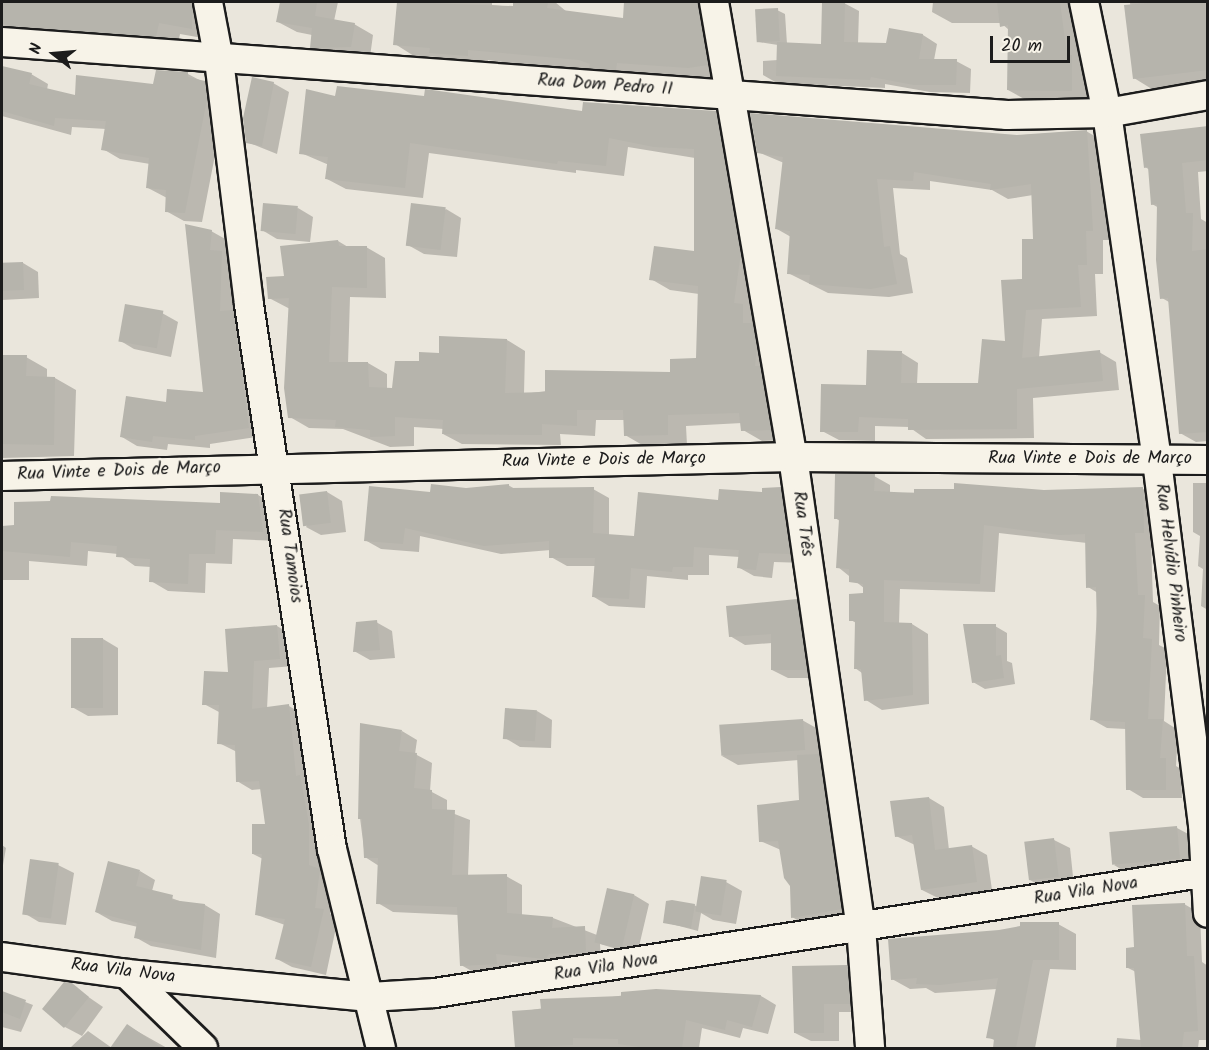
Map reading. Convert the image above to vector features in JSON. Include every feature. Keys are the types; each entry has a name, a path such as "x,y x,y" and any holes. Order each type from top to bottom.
{"street":[{"name":"Rua Tamoios","path":"208,2 219,60 249,305 276,467 332,849 381,1048"},
{"name":"Rua Três","path":"714,2 732,95 793,457 861,927 870,1048"},
{"name":"Rua Helvídio Pinheiro","path":"1084,2 1107,113 1157,460 1207,872 1208,913"},
{"name":"Rua Dom Pedro II","path":"2,42 219,60 1007,115 1107,113 1208,95"},
{"name":"Rua Vinte e Dois de Março","path":"2,476 276,467 793,457 1208,459"},
{"name":"Rua Vila Nova","path":"2,957 139,975 370,997 513,983 1207,872"},
{"path":"139,975 177,1022 203,1048"}],"building":[{"path":"2,2 192,2 192,29 159,23 156,37 11,26 2,24"},
{"path":"280,2 317,2 315,16 355,23 351,47 310,48 312,28 276,22"},
{"path":"397,2 513,6 513,2 548,2 547,8 623,18 624,2 698,2 708,65 688,68 617,63 616,70 589,68 590,64 579,60 503,53 468,50 468,56 429,53 430,48 393,45"},
{"path":"822,2 845,2 844,42 886,43 889,28 923,34 919,59 957,59 956,85 914,85 871,77 870,80 776,76 777,42 821,44"},
{"path":"997,2 1060,2 1067,55 1072,55 1072,91 1007,90 1008,25 1000,27"},
{"path":"1205,2 1208,70 1133,79 1124,5"},
{"path":"778,8 780,41 757,42 755,9"},
{"path":"2,66 32,73 29,84 75,95 76,75 153,84 156,70 188,72 188,77 205,81 207,99 185,213 165,212 166,190 146,188 149,158 101,150 106,121 55,118 54,126 2,111"},
{"path":"252,77 274,82 262,146 246,143 243,118"},
{"path":"337,86 424,96 425,89 582,111 583,102 716,111 741,252 734,303 743,304 743,323 753,323 757,346 755,366 760,366 771,430 741,431 739,413 668,415 668,435 624,436 623,410 577,410 577,426 542,424 542,435 442,434 443,420 395,417 395,436 370,437 370,430 335,427 336,420 288,418 284,388 289,298 268,299 266,277 284,276 280,246 338,240 339,246 367,246 367,288 332,287 329,362 368,362 369,387 392,388 395,361 419,361 419,352 439,353 439,336 507,339 505,393 545,392 545,370 670,372 670,359 696,358 698,286 649,280 654,246 694,251 694,149 654,147 609,138 606,166 558,161 557,164 410,143 405,188 325,179 328,157 299,154 306,89 335,96"},
{"path":"750,113 1017,135 1087,130 1093,231 1086,231 1087,265 1078,265 1081,307 1026,310 1022,358 1100,350 1103,381 1017,389 1017,429 908,430 908,419 859,417 858,432 820,432 821,384 866,385 867,350 902,351 901,383 978,383 982,339 1005,341 1001,280 1022,279 1022,239 1033,239 1031,184 990,190 991,184 914,172 913,181 877,179 884,247 890,246 897,284 871,289 809,284 810,275 787,274 790,231 775,229 783,157 757,153"},
{"path":"1208,126 1208,160 1182,163 1186,213 1193,213 1192,251 1208,249 1208,432 1179,434 1168,298 1160,299 1156,260 1157,204 1151,205 1148,167 1144,168 1140,134"},
{"path":"263,203 298,206 295,234 261,231"},
{"path":"411,203 446,207 440,250 406,246"},
{"path":"185,224 212,230 210,250 222,251 220,311 233,310 249,428 195,436 195,440 153,436 152,442 120,437 126,396 166,402 167,389 203,392"},
{"path":"23,262 24,290 3,291 2,263"},
{"path":"125,304 163,311 157,348 118,341"},
{"path":"2,355 27,355 26,376 55,377 54,445 2,444"},
{"path":"835,474 875,474 874,491 914,493 914,489 954,489 954,483 1044,490 1143,487 1144,533 1135,533 1138,595 1145,595 1143,638 1152,639 1148,719 1163,719 1160,758 1166,758 1166,790 1126,790 1125,722 1090,720 1097,633 1096,587 1086,588 1085,534 1059,535 984,525 980,584 884,580 884,622 912,623 913,695 864,701 861,669 854,669 855,621 849,621 849,594 863,593 863,584 849,582 849,569 836,568 839,519 834,519"},
{"path":"431,484 466,488 509,484 509,488 594,487 593,533 634,536 638,492 718,500 719,489 762,492 762,488 781,487 790,554 759,553 756,570 737,568 739,550 694,547 693,567 673,567 672,572 631,568 629,599 592,597 595,558 549,558 549,541 484,546 405,528 403,544 364,541 369,486 430,492"},
{"path":"327,491 331,523 303,526 299,494"},
{"path":"220,492 258,494 263,532 216,530 215,554 189,554 188,584 149,582 150,559 116,557 117,546 71,542 70,557 2,551 2,526 14,525 14,502 50,501 51,496 220,503"},
{"path":"797,599 807,670 771,670 771,634 729,637 726,606"},
{"path":"377,620 380,650 353,652 356,622"},
{"path":"963,624 996,624 996,656 1001,655 1004,678 972,683"},
{"path":"277,625 280,659 254,661 252,709 289,704 296,776 300,775 309,824 309,865 320,869 315,908 324,909 311,967 275,959 285,919 255,915 262,854 252,854 252,824 265,824 259,781 236,782 235,745 217,744 219,705 202,705 204,671 228,672 225,629"},
{"path":"71,638 103,638 103,708 71,708"},
{"path":"505,708 537,710 535,741 503,739"},
{"path":"803,719 805,750 721,756 719,725"},
{"path":"360,723 402,730 399,751 417,753 414,788 432,790 432,809 455,810 452,875 507,874 507,913 553,917 552,928 585,926 586,952 549,954 546,959 496,954 497,964 460,966 457,907 376,904 378,858 364,858 362,819 358,819"},
{"path":"819,754 842,909 791,918 790,886 784,878 778,841 759,842 757,805 799,800 797,755"},
{"path":"929,797 935,850 972,845 977,882 921,890 912,835 895,837 890,801"},
{"path":"1177,826 1180,859 1112,865 1109,832"},
{"path":"1054,838 1059,877 1029,880 1024,842"},
{"path":"30,859 59,863 51,918 22,914"},
{"path":"108,861 140,870 136,886 173,895 172,900 205,904 201,950 134,938 137,923 95,912"},
{"path":"701,876 727,880 721,916 695,912"},
{"path":"607,888 634,894 622,949 594,943"},
{"path":"666,901 695,904 691,928 663,923"},
{"path":"1185,903 1187,956 1194,956 1198,1031 1184,1032 1182,1048 1141,1048 1134,968 1126,968 1126,948 1134,947 1132,905"},
{"path":"1020,922 1059,922 1059,960 1033,960 1016,1048 993,1048 994,1039 986,1038 998,978 940,985 916,984 917,978 891,980 888,939 999,930 1020,926"},
{"path":"847,965 850,1004 824,1004 824,1033 794,1033 792,966"},
{"path":"64,982 72,983 89,997 64,1028 42,1009"},
{"path":"656,989 761,995 752,1027 727,1020 725,1030 686,1020 682,1048 646,1048 618,1044 618,1039 573,1038 573,1045 515,1048 512,1011 541,1009 540,999 621,996 621,992"},
{"path":"2,991 26,1000 20,1019 2,1012"},
{"path":"127,1024 162,1048 110,1048"}]}
